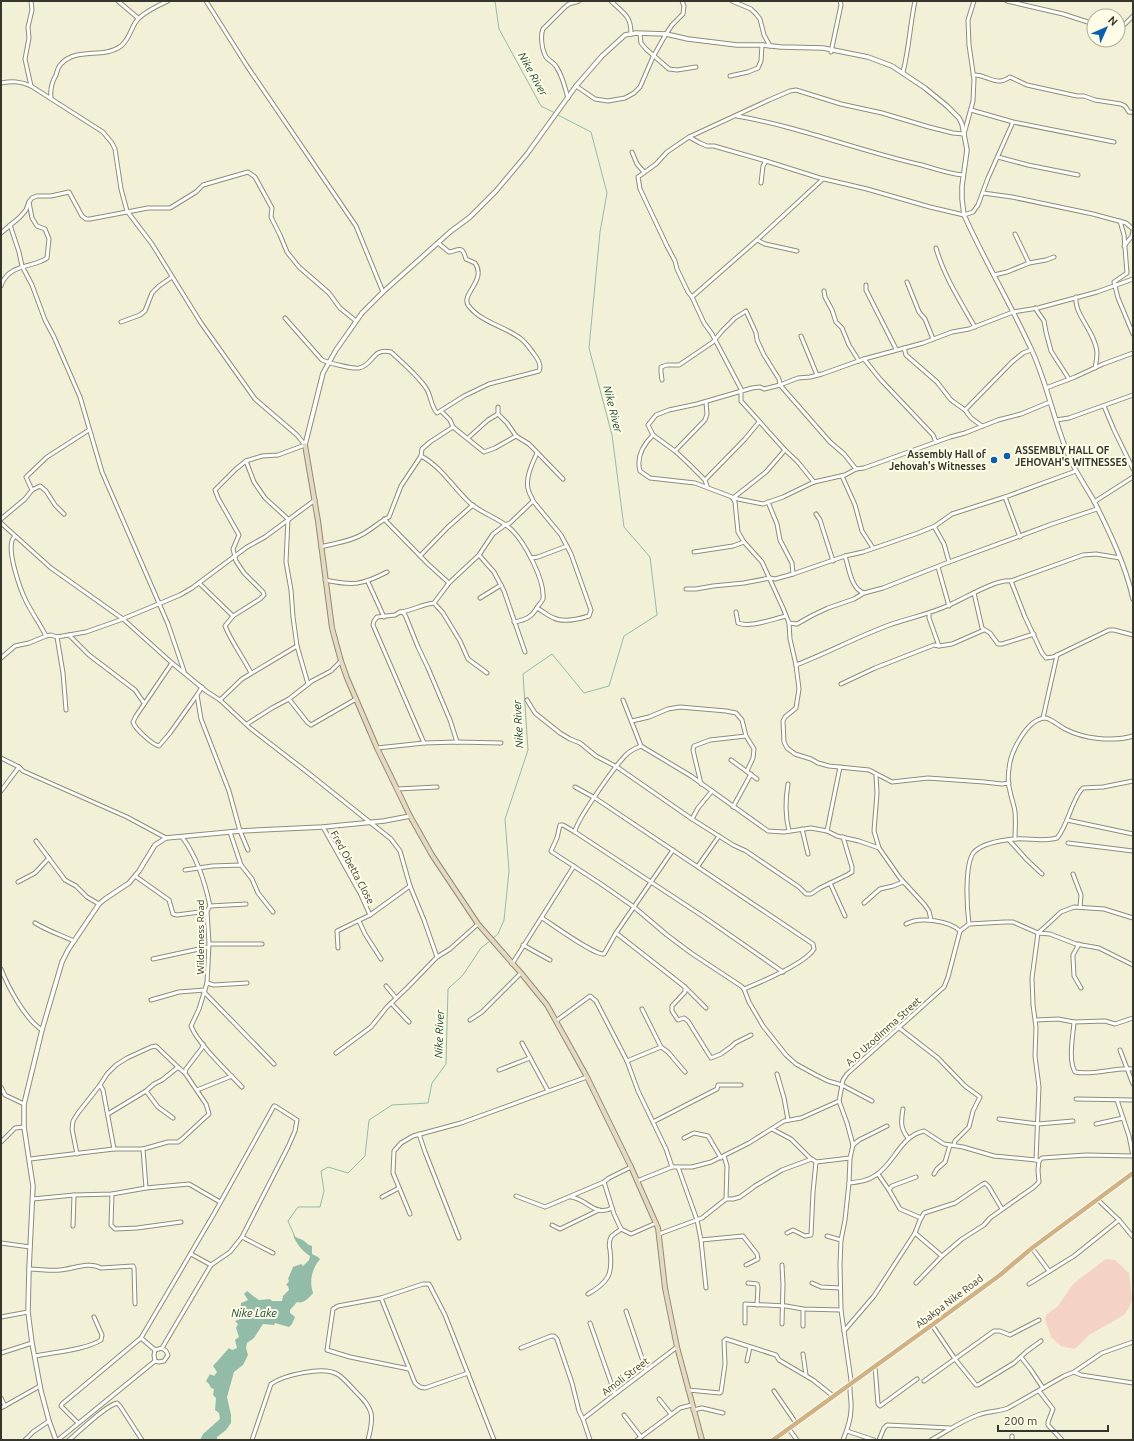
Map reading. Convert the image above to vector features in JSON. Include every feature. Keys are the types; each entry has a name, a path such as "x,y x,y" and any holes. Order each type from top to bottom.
{"main road":[{"path":"305,445 315,500 332,628 341,661 356,699 377,748 410,816 432,855 478,924 547,1005 587,1077 631,1167 656,1223 659,1234 665,1288 677,1347 702,1440"},
{"name":"Abakpa Nike Road","path":"773,1440 1000,1275 1032,1248 1133,1173"}],"street":[{"path":"31,1 32,10 28,27 29,38 25,59 31,86"},
{"path":"118,1 138,18"},
{"path":"51,98 50,93 53,80 60,64 66,59 76,55 107,52 121,46 129,38 138,18 168,1"},
{"path":"206,1 247,66 356,226 383,292"},
{"path":"568,98 561,74 557,67 546,56 542,44 542,32 543,29 565,7 579,1"},
{"path":"612,1 629,18 631,22 631,34"},
{"path":"576,86 595,99 608,101 624,98 634,93 640,87 653,57 666,34 672,25 683,14 684,6 682,1"},
{"path":"732,1 751,9 756,14 760,19 764,35 770,46"},
{"path":"831,51 841,5 840,1"},
{"path":"903,72 908,53 915,1"},
{"path":"964,134 973,101 974,75 969,45 968,20 974,1"},
{"path":"1007,1 1063,14 1086,21"},
{"path":"640,34 641,43 653,57 669,69 677,70 696,67"},
{"path":"305,445 323,373 328,363 362,313 383,292 470,216 496,191 527,154 576,86 602,56 625,35 666,34 688,39 737,45 823,48 831,51 875,59 903,72 947,106 962,124 967,150 962,192 964,215 1031,350 1046,388 1061,438 1076,471 1094,502 1120,558 1133,599"},
{"path":"730,76 758,68 761,61 762,45"},
{"path":"974,75 980,74 990,79 1000,81 1010,77 1031,86 1121,104 1125,106 1129,112 1133,113"},
{"path":"1,83 12,81 23,82 51,98 103,132 115,149 121,189 127,211 152,244 201,323 255,399 297,435 305,445"},
{"path":"814,482 741,401 741,389 688,292 675,261 640,189 638,177 656,164 667,152 689,137 790,91 796,90 840,104 882,113 953,133 964,134"},
{"path":"971,110 1013,122 1114,142"},
{"path":"737,116 773,123 868,152 934,168 953,175 963,175"},
{"path":"689,137 708,146 714,146 823,179 964,215 973,212 978,205 988,178 1013,122"},
{"path":"632,152 637,164 644,172"},
{"path":"998,157 1028,165 1078,175"},
{"path":"761,183 763,166 766,161"},
{"path":"1,233 26,210 32,198 37,196 51,196 69,192 82,216 86,219 95,219 127,211 148,208 170,208 196,192 203,185 248,172 255,177 272,208 271,217 287,252 299,267 329,293 340,308 356,322"},
{"path":"692,297 823,179"},
{"path":"983,193 1012,197 1126,223 1133,230 1132,236 1124,246"},
{"path":"1,286 2,281 11,272 22,266 41,262 47,258 49,239 45,229 37,226 32,218 29,202"},
{"path":"1120,221 1123,229 1127,273 1114,282 1118,298 1133,334"},
{"path":"10,225 22,266 32,285 45,320 80,397 88,430 102,472 159,604 178,652 184,672"},
{"path":"1015,234 1029,262"},
{"path":"757,240 765,244 798,251"},
{"path":"285,318 322,360 328,363 360,368 365,366 378,352 385,350 391,352 425,386 437,413 464,396 488,384 539,371 540,365 536,356 521,338 478,314 468,305 467,300 469,293 477,280 479,273 475,262 466,258 462,250 459,249 447,252 438,243"},
{"path":"936,248 959,302 975,326"},
{"path":"994,275 1007,272 1029,262 1046,260 1054,257"},
{"path":"121,322 140,315 145,311 152,293 172,277"},
{"path":"707,486 705,480 675,451 653,435 648,425 656,415 669,410 706,402 760,387 764,389 798,378 817,375 864,359 933,340 952,332 975,326 1013,312 1035,308 1076,297 1115,286 1133,279"},
{"path":"907,282 919,312 925,319 933,340"},
{"path":"866,285 866,290 896,350"},
{"path":"824,291 825,297 836,322 842,328 849,345 859,361"},
{"path":"1076,297 1075,304 1078,312 1087,325 1097,353 1095,368"},
{"path":"1035,308 1044,321 1051,351 1069,380"},
{"path":"662,380 661,367 667,365 679,365 714,340 730,323 746,311 756,333 757,340 764,355 779,379 780,385 856,469"},
{"path":"801,336 817,375"},
{"path":"904,348 906,355 937,382 951,400 965,410 971,418 982,426"},
{"path":"965,410 1012,362 1023,353 1031,350"},
{"path":"1046,388 1133,354"},
{"path":"864,359 880,379 933,435 936,442"},
{"path":"1056,420 1069,418 1133,396"},
{"path":"675,451 705,420 707,414 706,402"},
{"path":"653,435 643,446 639,460 640,471 650,478 693,482 707,486 734,498 763,504 783,497 814,482 842,476 856,469 889,460 1050,402"},
{"path":"1104,406 1133,468"},
{"path":"498,407 498,414 507,423 516,436 528,444 563,479"},
{"path":"441,411 450,420 453,427 484,452 495,448 516,436"},
{"path":"468,438 488,420 498,414"},
{"path":"705,480 745,439 759,422"},
{"path":"321,546 351,540 389,517 401,486 421,456 422,450 430,442 453,427"},
{"path":"32,490 26,477 47,457 88,430"},
{"path":"251,673 244,659 235,648 226,626 233,616 264,595 263,592 244,573 236,561 233,549 239,534 215,490 246,461 262,456 278,455 305,445"},
{"path":"734,498 766,472 785,450"},
{"path":"537,453 532,464 528,480 529,491 533,501 557,529 567,546 591,610 591,614 589,616 577,619 556,620 537,608"},
{"path":"421,456 430,460 473,505 512,530 528,552 535,566 543,600 535,613 530,617 514,622"},
{"path":"246,461 254,482 266,498 288,519 286,562 291,590 297,646 308,684"},
{"path":"686,589 744,583 770,578 775,579 793,574 935,526 952,514 1005,497 1076,471"},
{"path":"842,476 855,505 862,531 873,548"},
{"path":"1094,502 1133,477"},
{"path":"1,519 25,499 32,490 40,486 46,491 55,505 64,514"},
{"path":"1005,497 1020,537"},
{"path":"734,498 738,532 744,542 762,562 784,608 788,623 796,665 798,698 796,708 785,717 783,721 784,742 787,748 795,754 818,763 869,770 892,782 928,778 1009,784"},
{"path":"1,658 15,646 29,643 51,635 57,637 86,632 123,619 159,604 167,599 180,595 199,583 247,547 265,537 315,500"},
{"path":"424,743 373,625 374,621 378,617 384,617 434,602 449,584 479,555 494,534 510,523 533,501"},
{"path":"768,502 777,524 780,540 792,563 793,574"},
{"path":"420,556 448,527 473,505"},
{"path":"788,623 797,624 813,614 854,599 864,593 883,588 949,562 1097,509"},
{"path":"816,514 820,520 833,561"},
{"path":"384,519 449,584"},
{"path":"1,523 51,568 123,619 172,663 220,700 250,728 347,803 398,846 410,886 437,957"},
{"path":"935,526 944,544 949,562"},
{"path":"15,536 12,541 15,572 26,600 46,636"},
{"path":"694,552 733,546 744,542"},
{"path":"531,558 538,557 567,546"},
{"path":"796,665 889,625 929,614 1002,582 1011,582 1083,555 1096,554 1120,558"},
{"path":"479,555 494,572 501,585 526,652"},
{"path":"845,556 855,586 859,591 864,593"},
{"path":"938,567 949,606"},
{"path":"325,580 352,584 368,582 387,572"},
{"path":"368,582 384,617"},
{"path":"1011,582 1042,654 1048,658 1109,630 1133,635"},
{"path":"199,583 233,616"},
{"path":"480,598 501,585"},
{"path":"974,593 984,630 990,633 996,642 999,644 1034,634"},
{"path":"434,602 454,631 468,659 487,673"},
{"path":"400,612 404,613 410,624 418,647 450,720 457,742"},
{"path":"736,612 738,623 741,624 765,622 786,616"},
{"path":"929,614 928,618 939,646"},
{"path":"841,684 875,668 934,645 939,646 952,644 984,630"},
{"path":"69,634 89,654 135,690 144,703"},
{"path":"57,637 63,673 66,710"},
{"path":"220,700 242,679 297,646"},
{"path":"1043,718 1057,655"},
{"path":"247,724 289,699 308,684 331,671 341,661"},
{"path":"172,663 144,703 133,722 134,726 152,742 159,746 202,687"},
{"path":"197,695 201,719 229,791 240,831 248,850"},
{"path":"289,699 311,725 356,699"},
{"path":"527,700 535,713 570,739 580,743 596,756 617,767 692,819 799,887 806,894 811,894 850,873 852,869 843,837"},
{"path":"623,700 641,746 712,791 768,831 789,831 814,828 879,848"},
{"path":"632,721 649,718 668,709 680,707 736,713 742,720 746,736 754,749 753,758 747,771"},
{"path":"1015,839 1015,810 1009,790 1009,769 1010,762 1022,735 1030,725 1043,718 1050,719 1064,729 1080,736 1116,740 1133,736"},
{"path":"701,784 693,750 694,746 710,740 746,736"},
{"path":"377,748 424,743 501,743"},
{"path":"575,832 577,824 594,798 626,754 641,746"},
{"path":"1,758 60,788 136,821 166,838"},
{"path":"731,760 757,779"},
{"path":"1,791 19,767"},
{"path":"827,831 840,767"},
{"path":"733,807 752,774"},
{"path":"876,775 877,793 874,831 879,848 903,882 924,904 929,911 932,920"},
{"path":"969,924 967,889 969,863 971,857 980,848 1015,839 1028,840 1057,838 1068,820 1079,793 1083,788 1103,787 1133,782"},
{"path":"788,784 786,816 789,831"},
{"path":"397,789 437,787"},
{"path":"576,787 698,866 813,944 814,949 810,953 783,972 744,989"},
{"path":"692,819 698,808 712,791"},
{"path":"162,1348 168,1355 164,1361 155,1361 57,1440 49,1421 40,1386 28,1312 33,1186 24,1127 24,1104 42,1030 62,962 99,904 129,883 155,845 166,838 240,831 323,827 384,821 410,816"},
{"path":"1068,820 1133,834"},
{"path":"783,972 651,882 575,832 563,825 560,825 557,838 551,850 634,907 691,953 744,989 749,1002 774,1042 796,1064 828,1081 842,1085 872,1101"},
{"name":"Fred Obetta Close","path":"323,827 370,915"},
{"path":"802,829 808,854"},
{"path":"230,832 241,865 252,879 258,893 273,912"},
{"path":"698,866 719,836"},
{"name":"Wilderness Road","path":"182,837 191,850 206,885 210,906 207,911 207,984 199,1009 191,1026 203,1044"},
{"path":"1009,840 1042,874"},
{"path":"36,841 64,880 76,886 87,897 99,904"},
{"path":"1068,843 1133,852"},
{"path":"542,918 602,955 605,953 616,933 673,850"},
{"path":"18,882 35,873 49,858"},
{"path":"185,870 212,866 241,865"},
{"path":"512,964 574,866"},
{"path":"1073,874 1081,896 1080,907"},
{"path":"135,876 169,900 173,914 177,915 207,911"},
{"path":"864,903 880,889 903,882"},
{"path":"830,883 845,916"},
{"path":"338,948 337,931 370,915 410,886"},
{"path":"210,906 246,904"},
{"path":"916,1283 942,1256 962,1239 984,1225 990,1218 1039,1182 1039,1087 1035,1056 1036,1020 1032,978 1038,933 1048,926 1061,912 1074,907 1104,909 1133,918"},
{"path":"906,924 915,920 932,920 954,925 960,931 969,924 1010,922 1038,933 1050,934 1102,950 1133,965"},
{"path":"359,921 381,959"},
{"path":"35,923 48,931 55,932 74,941"},
{"path":"336,1053 371,1027 391,1003 437,957 450,949 478,924"},
{"name":"A.O Uzodimma Street","path":"839,1101 843,1080 847,1074 898,1026 944,987 956,951 960,931"},
{"path":"616,933 685,987 706,1008"},
{"path":"153,959 208,946 262,944"},
{"path":"1079,944 1073,958 1074,976 1081,988"},
{"path":"523,945 550,960"},
{"path":"1,969 11,990 23,1008 42,1030"},
{"path":"470,1020 482,1012 521,973"},
{"path":"207,984 247,983"},
{"path":"386,986 396,998"},
{"path":"685,987 685,992 672,1006 672,1011 678,1020 684,1018 688,1021 712,1058 721,1054 735,1043 751,1035"},
{"path":"150,1000 179,992 204,991 274,1064"},
{"path":"556,1021 590,996 598,1005 627,1061 638,1091 666,1149 672,1167"},
{"path":"391,1003 409,1022"},
{"path":"642,1009 661,1047 668,1052 685,1072"},
{"path":"1036,1020 1058,1019 1074,1022 1105,1022 1115,1024 1133,1018"},
{"path":"1074,1022 1074,1040 1071,1051 1073,1068 1075,1072 1102,1072 1126,1069 1133,1070"},
{"path":"898,1026 938,1058 965,1086 980,1098 973,1112 969,1126 952,1145 945,1162 934,1174"},
{"path":"522,1043 548,1091"},
{"path":"186,1073 186,1069 202,1048 203,1044 242,1087"},
{"path":"30,1159 77,1154 114,1149 143,1149 168,1142 178,1142 209,1116 206,1104 186,1073 178,1068 156,1046 151,1047 116,1065 107,1074 73,1121 72,1129 77,1154"},
{"path":"627,1061 661,1047"},
{"path":"1120,1050 1133,1084"},
{"path":"499,1070 530,1058"},
{"path":"108,1114 146,1091 178,1068"},
{"path":"777,1074 784,1098 788,1120"},
{"path":"197,1090 232,1076"},
{"path":"410,1214 394,1173 394,1151 407,1138 461,1123 587,1077"},
{"path":"100,1085 104,1090 114,1149"},
{"path":"653,1122 717,1089 718,1085 741,1085"},
{"path":"1,1087 5,1095 24,1104"},
{"path":"146,1091 158,1107 174,1118"},
{"path":"1076,1099 1133,1100"},
{"path":"849,1183 861,1181 878,1174 892,1160 908,1138 924,1131 944,1144 994,1156 1038,1160 1042,1158 1086,1155 1133,1156 1129,1136 1117,1100"},
{"path":"637,1181 672,1167 701,1166 723,1157 788,1120 801,1118 839,1101 853,1145 850,1158 845,1220 841,1240 841,1310 851,1380 851,1410 847,1431 843,1440"},
{"path":"78,1424 61,1406 62,1404 141,1338 191,1254 274,1106 295,1118 297,1122 288,1147 242,1237 230,1252 211,1265 162,1348 155,1350"},
{"path":"902,1109 901,1124 904,1133 908,1138"},
{"path":"1096,1124 1123,1118"},
{"path":"999,1119 1038,1124 1073,1121"},
{"path":"853,1145 859,1140 887,1126"},
{"path":"1,1142 15,1128 24,1127"},
{"path":"772,1129 791,1139 816,1162 850,1158"},
{"path":"684,1138 694,1133 708,1136 723,1157 727,1166 726,1199"},
{"path":"419,1134 459,1238"},
{"path":"143,1149 146,1188"},
{"path":"659,1234 697,1220 726,1199 740,1197 782,1170 811,1159"},
{"path":"787,1233 793,1230 805,1236 810,1236 812,1192 816,1162"},
{"path":"516,1196 545,1207 604,1182 631,1167"},
{"path":"678,1167 697,1220 701,1240 706,1288"},
{"path":"878,1174 900,1209 921,1218"},
{"path":"889,1190 892,1186 916,1177"},
{"path":"604,1182 612,1208 621,1229 631,1234 656,1223"},
{"path":"844,1331 874,1296 915,1233 924,1214 928,1211 955,1203 985,1183 1002,1209"},
{"path":"33,1200 74,1195 112,1194 146,1188 189,1184 220,1202"},
{"path":"382,1196 399,1188"},
{"path":"112,1194 111,1226 115,1229 137,1228 181,1222"},
{"path":"73,1226 74,1195"},
{"path":"569,1196 576,1197 599,1210 605,1211 612,1208"},
{"path":"1098,1200 1119,1220 1133,1237"},
{"path":"552,1225 560,1229 599,1210"},
{"path":"1029,1284 1074,1256 1119,1220"},
{"path":"588,1294 600,1287 609,1277 611,1259 610,1241 611,1238 621,1229"},
{"path":"915,1233 942,1256"},
{"path":"701,1240 743,1236 758,1257 756,1261 746,1264"},
{"path":"827,1236 841,1240"},
{"path":"242,1237 273,1253"},
{"path":"1,1243 30,1247"},
{"path":"1032,1248 1049,1272"},
{"path":"191,1254 211,1265"},
{"path":"782,1265 782,1324"},
{"path":"29,1269 61,1270 86,1266 97,1266 101,1268 133,1266 135,1304"},
{"path":"748,1283 757,1284 757,1305"},
{"path":"812,1283 821,1286 840,1288"},
{"path":"409,1369 350,1357 327,1350 333,1309 338,1306 381,1298 423,1284 429,1284 445,1315 494,1440"},
{"path":"381,1298 415,1384 425,1388 468,1373"},
{"path":"745,1323 745,1304 803,1309 841,1310"},
{"path":"803,1309 803,1326"},
{"path":"626,1311 646,1370"},
{"path":"1,1317 28,1312"},
{"path":"35,1356 96,1344 101,1340 102,1334 94,1317"},
{"path":"924,1381 994,1332 1000,1331 1010,1335 1039,1320"},
{"path":"590,1323 615,1394"},
{"path":"932,1325 974,1384 978,1385 1014,1363 1041,1341"},
{"path":"521,1348 551,1336 554,1336 557,1339 572,1383 579,1411 590,1440"},
{"path":"141,1338 155,1350"},
{"path":"688,1390 721,1392 725,1364 725,1339 776,1355 779,1360 806,1375 828,1390 833,1396"},
{"path":"931,1440 950,1428 976,1415 1008,1408 1064,1376 1074,1372 1102,1353 1133,1342"},
{"path":"1,1353 32,1343"},
{"name":"Amoli Street","path":"583,1419 677,1347"},
{"path":"747,1361 750,1347"},
{"path":"155,1350 155,1361"},
{"path":"803,1354 806,1375"},
{"path":"1021,1357 1032,1370 1043,1388"},
{"path":"875,1366 878,1404 880,1406 917,1379"},
{"path":"252,1440 271,1384 276,1380 315,1371 337,1374 367,1403 371,1411 372,1421 368,1440"},
{"path":"1074,1372 1081,1376 1133,1383"},
{"path":"1,1408 40,1386"},
{"path":"774,1391 796,1424"},
{"path":"1039,1391 1053,1409 1048,1424 1062,1440"},
{"path":"1,1398 5,1406"},
{"path":"659,1399 671,1414"},
{"path":"69,1440 106,1409 117,1403 142,1440"},
{"path":"637,1440 680,1408 702,1408 723,1413"},
{"path":"624,1415 641,1437"},
{"path":"26,1440 33,1432 49,1421"},
{"path":"879,1440 884,1428 887,1426 950,1428"},
{"path":"789,1429 797,1440"},
{"path":"847,1431 874,1440"}],"shaded area":[{"path":"1106,1259 1115,1260 1129,1273 1132,1299 1130,1306 1124,1315 1089,1335 1077,1347 1073,1349 1061,1346 1051,1337 1045,1319 1046,1315 1058,1306 1073,1284"}],"water":[{"name":"Nike Lake","path":"293,1235 312,1246 312,1254 320,1259 312,1275 311,1284 313,1293 308,1299 297,1302 290,1310 290,1313 295,1317 289,1327 275,1323 274,1325 263,1324 254,1338 247,1343 246,1348 248,1355 243,1365 234,1372 227,1397 231,1415 231,1423 226,1430 217,1437 217,1439 200,1440 203,1434 220,1419 219,1413 215,1410 216,1398 213,1395 214,1389 211,1388 206,1381 210,1374 214,1376 217,1372 213,1366 229,1348 232,1350 237,1348 235,1340 239,1337 236,1328 238,1324 235,1321 240,1319 241,1303 248,1300 244,1294 247,1291 259,1300 270,1299 272,1301 282,1301 283,1296 289,1290 288,1286 286,1285 289,1281 288,1279 293,1267 301,1264 303,1266 309,1260 310,1256 304,1252"}],"waterway":[{"name":"Nike River","path":"495,1 499,29 541,106 555,113"},
{"name":"Nike River","path":"492,939 498,934 504,920 509,871 505,819 528,750 523,674 552,654 584,693 609,686 624,636 657,615 650,557 624,527 612,435 589,348 600,232 607,193 591,132 558,115"},
{"name":"Nike River","path":"295,1237 288,1221 298,1207 320,1207 324,1191 321,1171 328,1167 348,1173 365,1156 369,1120 392,1105 428,1103 432,1083 446,1064 448,989 463,975 481,948 490,941"}],"place":[{"name":"ASSEMBLY HALL OF JEHOVAH'S WITNESSES","path":"1007,456"},
{"name":"Assembly Hall of Jehovah's Witnesses","path":"994,460"}]}
